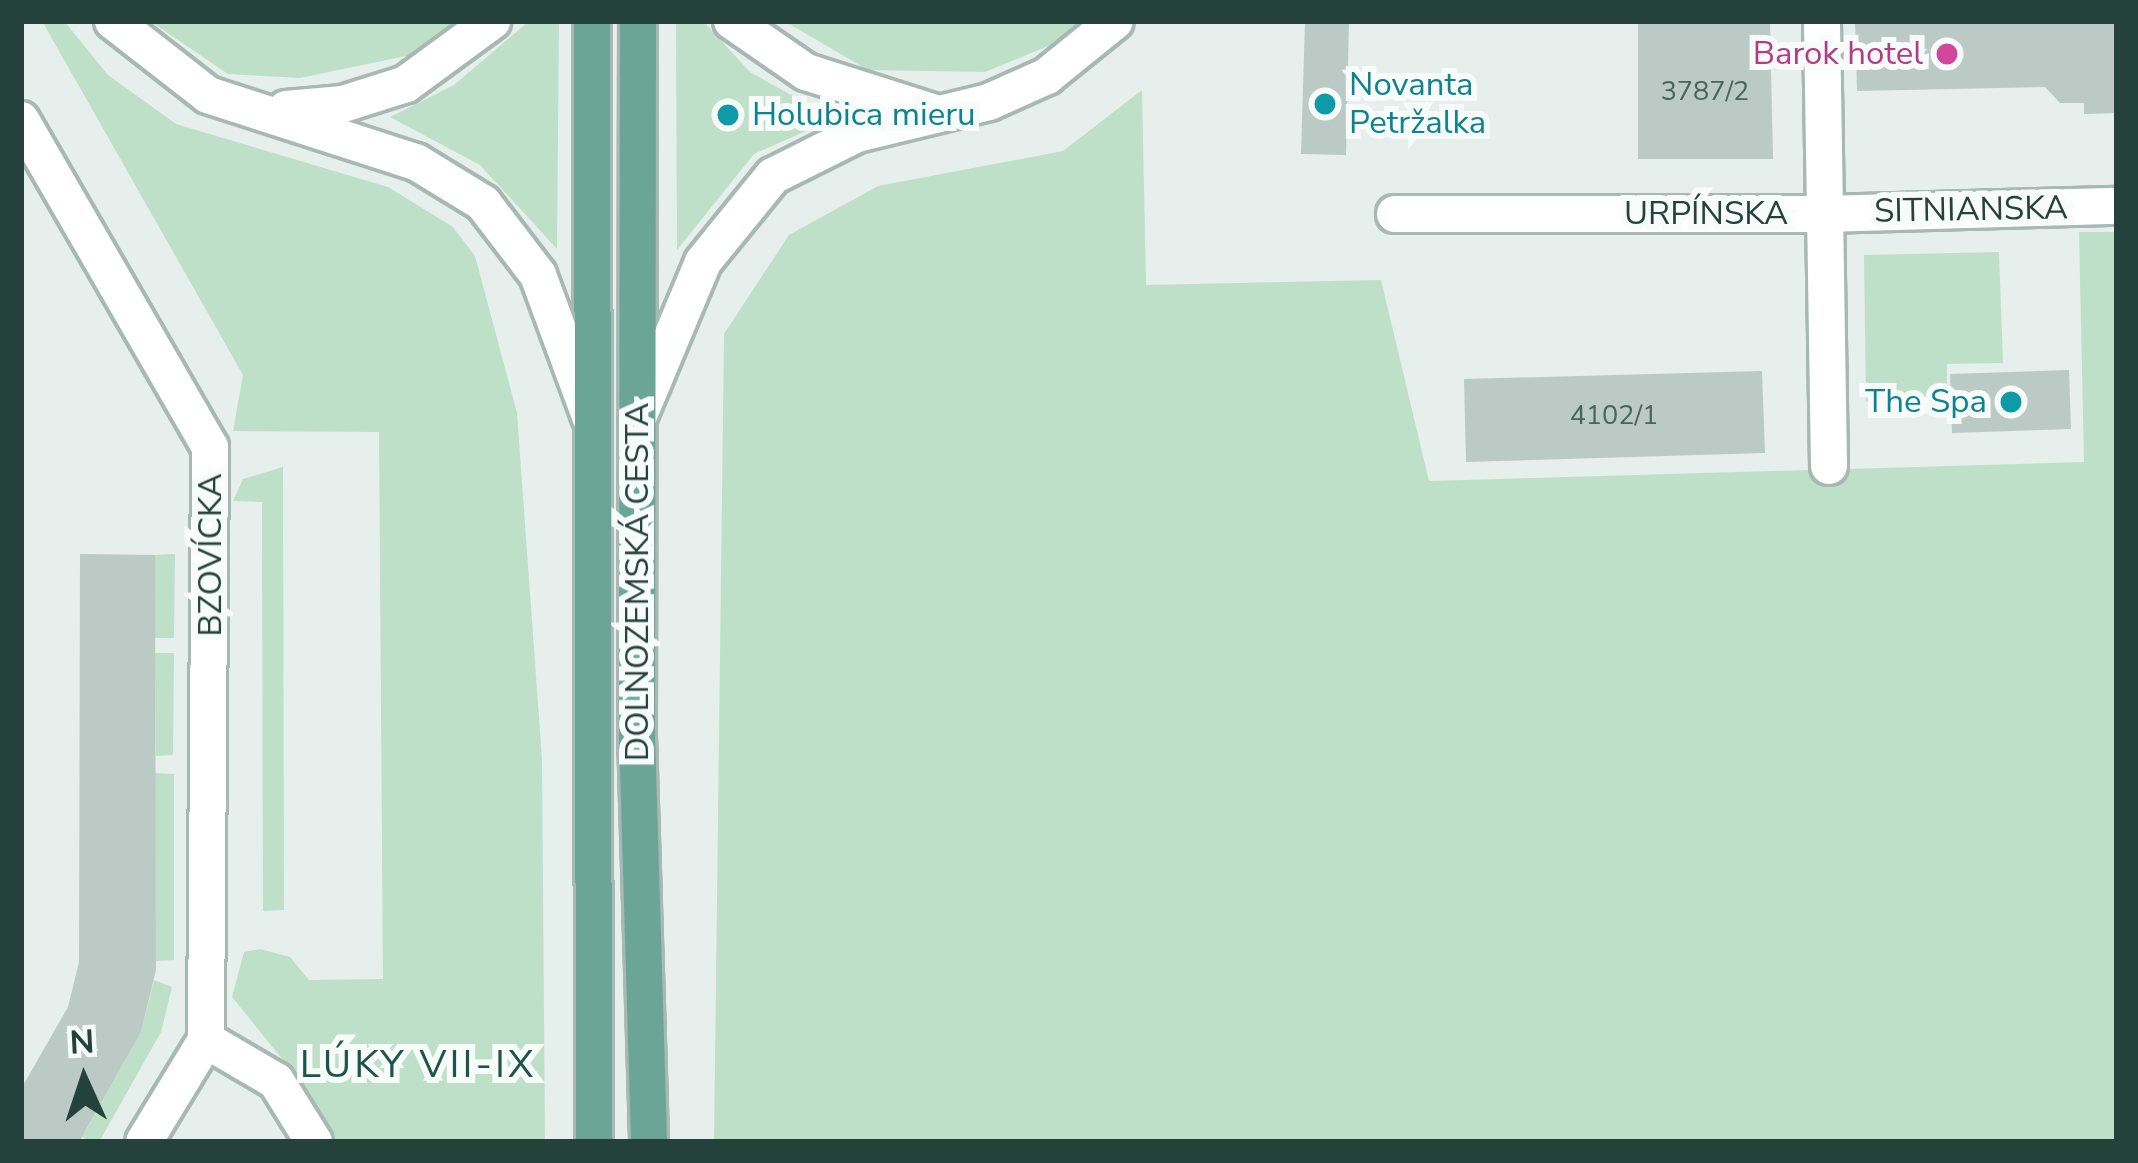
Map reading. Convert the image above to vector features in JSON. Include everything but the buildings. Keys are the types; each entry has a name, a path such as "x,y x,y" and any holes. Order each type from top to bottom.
{"main road":[{"name":"DOLNOZEMSKÁ CESTA","path":"592,21 594,1142"},
{"name":"DOLNOZEMSKÁ CESTA","path":"638,21 637,420 649,1142"}],"street":[{"path":"113,21 187,84 416,161 483,203 538,275 591,419"},
{"path":"258,111 373,98 435,67 492,21"},
{"path":"732,21 806,72 932,112"},
{"path":"637,420 703,262 753,194 856,134 932,112 989,102 1047,76 1115,21"},
{"name":"URPÍNSKA","path":"1395,214 1825,214 1822,21"},
{"name":"BZOVÍCKA","path":"21,120 210,447 213,938 206,1040 143,1142"},
{"name":"SITNIANSKA","path":"1825,214 2117,206"},
{"path":"1825,214 1829,466"},
{"path":"206,1040 276,1082 314,1142"}],"green space":[{"path":"42,21 64,21 108,75 176,124 388,187 453,227 475,256 517,413 542,759 545,1142 314,1142 276,1081 287,1065 232,997 244,952 260,949 290,957 309,980 383,979 379,432 233,431 243,375"},
{"path":"150,21 463,21 430,51 300,78 228,74"},
{"path":"529,21 559,21 557,249 480,165 390,117 454,85"},
{"path":"676,21 703,21 750,72 811,106 847,113 754,154 677,250"},
{"path":"784,21 1080,21 1056,43 985,72 868,70"},
{"path":"1142,90 1146,285 1381,280 1429,481 2084,462 2079,232 2117,232 2117,1142 714,1142 724,334 789,235 878,186 1063,151"},
{"path":"1999,252 2003,363 1947,364 1947,400 1866,402 1864,255"},
{"path":"283,467 284,910 263,911 262,502 233,501 243,479"},
{"path":"175,554 174,638 155,638 155,555"},
{"path":"155,653 174,653 173,755 156,756"},
{"path":"155,773 174,774 174,960 156,961"},
{"path":"154,980 172,987 161,1032 99,1142 91,1142 82,1137 141,1032"}],"place":[{"name":"Barok hotel","path":"1947,54"},
{"name":"Novanta Petržalka","path":"1325,104"},
{"name":"Holubica mieru","path":"728,115"},
{"name":"The Spa","path":"2011,402"}],"district":[{"name":"LÚKY VII-IX","path":"418,1065"}]}
